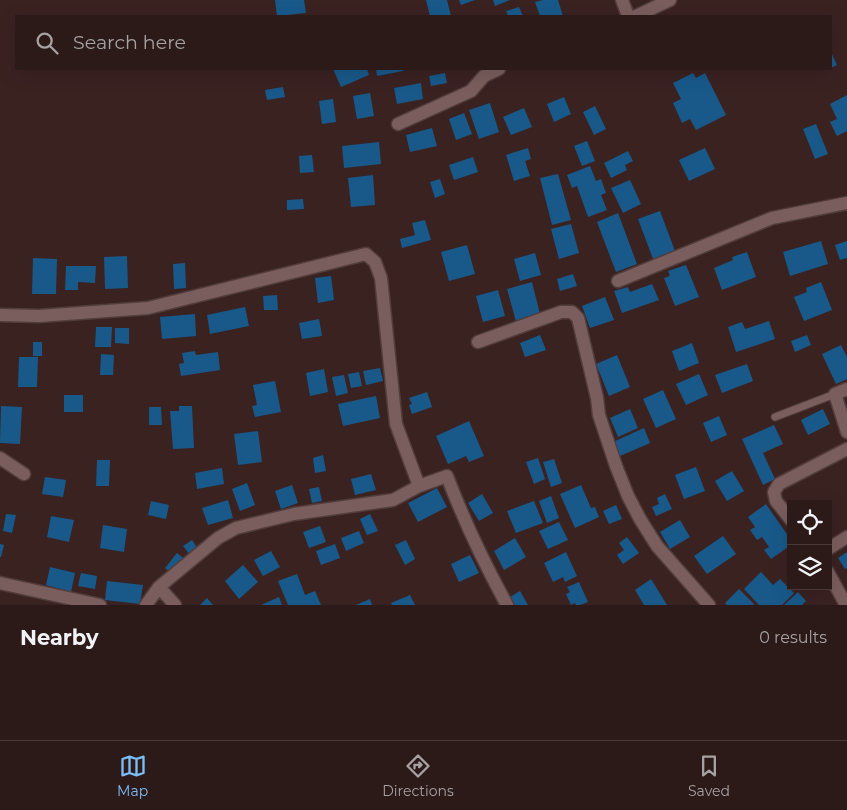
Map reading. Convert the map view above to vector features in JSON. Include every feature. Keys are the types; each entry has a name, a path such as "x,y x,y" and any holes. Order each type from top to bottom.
{"street":[{"path":"622,0 628,15"},
{"path":"638,15 670,0"},
{"path":"398,124 471,91 484,76 497,70"},
{"path":"618,281 772,218 847,203"},
{"path":"0,315 39,316 148,308 366,254 375,262 381,278 396,424 418,486"},
{"path":"478,342 561,312 572,312 578,318 597,398 599,415 628,496 657,546 709,605"},
{"path":"841,392 847,432"},
{"path":"787,515 776,502 774,492 779,484 847,449"},
{"path":"0,458 24,474"},
{"path":"146,605 159,587 218,538 236,528 294,514 393,500 418,486 447,476 466,526 507,605"},
{"path":"832,546 847,537"},
{"path":"832,579 846,605"},
{"path":"0,583 100,605"},
{"path":"159,587 175,605"}],"lane":[{"path":"775,417 841,392"}],"building":[{"path":"275,0 304,0 306,13 277,15"},
{"path":"426,0 447,0 451,15 430,15"},
{"path":"459,0 475,0 461,5"},
{"path":"493,0 510,0 495,6"},
{"path":"558,0 563,15 540,15 535,2"},
{"path":"519,7 523,15 508,15 506,11"},
{"path":"832,54 837,65 832,68"},
{"path":"333,70 367,70 369,75 341,87"},
{"path":"376,70 403,70 403,71 377,76"},
{"path":"445,73 447,83 431,86 429,76"},
{"path":"693,73 696,78 705,73 726,115 696,130 690,119 682,123 673,103 681,99 673,83"},
{"path":"421,83 423,99 397,104 394,88"},
{"path":"283,87 285,97 267,100 265,90"},
{"path":"370,93 374,116 357,119 353,96"},
{"path":"847,95 847,131 837,136 830,122 837,119 830,104"},
{"path":"564,97 571,114 554,122 547,104"},
{"path":"333,99 336,122 322,124 319,101"},
{"path":"490,103 499,132 479,139 469,110"},
{"path":"595,106 606,129 594,135 583,112"},
{"path":"524,108 532,127 511,135 503,117"},
{"path":"464,113 472,134 456,140 449,119"},
{"path":"816,124 828,154 815,159 803,129"},
{"path":"432,128 437,146 410,152 406,135"},
{"path":"587,141 595,161 582,166 574,146"},
{"path":"379,142 381,164 344,168 342,146"},
{"path":"528,148 531,159 525,161 530,176 514,181 506,155"},
{"path":"705,148 715,169 689,181 679,160"},
{"path":"628,151 633,161 625,165 627,170 611,178 604,163"},
{"path":"312,155 314,172 300,173 299,156"},
{"path":"473,157 478,172 454,180 449,165"},
{"path":"590,166 596,181 601,179 606,193 601,195 607,210 588,217 577,186 572,188 567,175"},
{"path":"558,174 571,220 552,225 540,178"},
{"path":"373,175 375,205 351,207 348,178"},
{"path":"440,179 445,194 435,198 430,182"},
{"path":"630,180 641,204 623,213 611,188"},
{"path":"303,199 304,209 287,210 287,200"},
{"path":"660,211 675,251 653,259 638,219"},
{"path":"618,213 637,264 616,272 597,222"},
{"path":"425,220 431,240 402,248 400,239 415,235 412,223"},
{"path":"571,224 579,253 559,259 551,229"},
{"path":"821,241 828,264 790,276 783,252"},
{"path":"847,241 847,258 840,260 835,245"},
{"path":"467,245 475,274 449,281 441,252"},
{"path":"747,252 756,277 722,290 714,268 733,260 732,257"},
{"path":"535,253 541,275 520,281 514,259"},
{"path":"127,256 128,288 105,289 104,257"},
{"path":"33,258 57,259 56,294 32,294"},
{"path":"185,263 186,288 174,289 173,264"},
{"path":"686,265 699,297 675,306 664,278 670,276 668,271"},
{"path":"66,266 96,266 95,283 78,282 78,290 65,290"},
{"path":"573,274 577,286 560,291 557,279"},
{"path":"331,276 334,300 318,303 315,278"},
{"path":"532,282 541,318 517,325 507,289"},
{"path":"821,282 832,310 804,321 794,297 807,292 806,288"},
{"path":"652,284 659,300 622,313 614,291 628,287 630,292"},
{"path":"498,290 505,316 483,322 476,296"},
{"path":"277,295 278,310 264,310 263,296"},
{"path":"605,297 614,320 590,328 582,306"},
{"path":"245,307 249,326 210,334 207,315"},
{"path":"195,314 196,336 162,339 160,317"},
{"path":"319,319 322,336 302,339 299,323"},
{"path":"769,321 775,339 736,352 728,327 742,322 745,329"},
{"path":"96,327 112,327 111,347 95,347"},
{"path":"115,328 129,328 129,344 115,343"},
{"path":"540,335 546,350 525,357 520,343"},
{"path":"807,335 811,345 795,352 791,341"},
{"path":"33,342 42,342 42,356 33,356"},
{"path":"692,343 699,363 679,371 672,351"},
{"path":"841,345 847,357 847,379 836,384 822,354"},
{"path":"195,351 196,355 218,352 220,370 181,376 179,364 184,363 182,353"},
{"path":"101,354 114,355 113,375 100,375"},
{"path":"617,355 630,387 609,396 596,364"},
{"path":"19,357 38,357 37,387 18,387"},
{"path":"747,364 753,381 722,393 715,375"},
{"path":"380,368 383,381 366,385 363,371"},
{"path":"324,369 328,392 310,396 306,373"},
{"path":"359,372 362,386 351,388 348,374"},
{"path":"699,374 708,395 686,405 676,384"},
{"path":"344,375 348,393 336,396 332,377"},
{"path":"275,381 281,412 255,417 252,406 257,405 253,385"},
{"path":"663,390 676,419 656,428 643,399"},
{"path":"427,392 432,407 412,414 409,405 412,404 409,398"},
{"path":"64,395 83,395 83,412 64,412"},
{"path":"376,396 380,418 343,426 338,404"},
{"path":"1,406 22,407 20,444 0,443"},
{"path":"179,406 192,406 194,448 173,449 170,411 179,411"},
{"path":"149,407 161,407 162,425 149,425"},
{"path":"630,409 638,428 618,437 610,418"},
{"path":"823,409 830,424 808,435 801,420"},
{"path":"719,416 727,435 711,442 703,423"},
{"path":"469,421 484,456 469,462 466,456 448,464 436,436"},
{"path":"774,425 783,444 763,453 775,479 763,485 742,439"},
{"path":"644,428 650,443 620,456 613,442"},
{"path":"258,431 262,462 238,465 234,434"},
{"path":"323,455 326,471 315,473 313,458"},
{"path":"538,458 545,479 534,484 526,462"},
{"path":"554,459 562,483 551,487 543,462"},
{"path":"97,460 110,460 109,486 96,486"},
{"path":"696,467 705,491 684,499 675,475"},
{"path":"222,468 224,484 197,489 195,473"},
{"path":"732,471 744,491 727,501 715,481"},
{"path":"371,474 376,490 355,495 351,479"},
{"path":"45,477 66,480 63,497 42,494"},
{"path":"247,483 255,505 240,511 232,489"},
{"path":"292,485 298,503 281,509 275,491"},
{"path":"581,485 591,508 595,507 599,517 575,528 560,494"},
{"path":"319,487 322,501 312,503 309,489"},
{"path":"437,488 447,507 418,522 408,503"},
{"path":"482,494 493,513 479,521 468,503"},
{"path":"665,494 672,509 656,516 652,507 659,504 657,498"},
{"path":"551,496 559,518 547,523 539,501"},
{"path":"228,500 233,518 208,525 202,508"},
{"path":"151,501 169,505 166,519 148,515"},
{"path":"534,501 543,523 516,533 507,511"},
{"path":"766,504 787,534 787,548 771,559 764,550 769,547 762,537 757,540 750,530 755,527 748,517"},
{"path":"616,505 622,519 609,524 603,511"},
{"path":"6,514 16,515 12,533 3,531"},
{"path":"370,514 378,531 367,535 360,519"},
{"path":"51,516 74,520 69,542 47,537"},
{"path":"680,520 690,537 670,549 660,532"},
{"path":"559,522 568,540 548,549 539,531"},
{"path":"103,525 127,529 124,552 100,548"},
{"path":"320,526 326,542 309,548 303,532"},
{"path":"359,531 364,543 346,551 341,538"},
{"path":"723,536 736,554 707,574 694,556"},
{"path":"627,537 639,553 623,564 617,555 624,550 619,543"},
{"path":"515,538 526,557 504,570 494,551"},
{"path":"192,540 199,550 191,556 183,546"},
{"path":"406,540 415,559 405,565 395,545"},
{"path":"0,544 4,545 1,557 0,557"},
{"path":"335,544 340,558 321,565 316,551"},
{"path":"271,551 280,567 263,576 254,560"},
{"path":"566,552 577,576 565,582 563,577 553,582 544,563"},
{"path":"847,552 847,568 845,569 838,558"},
{"path":"177,553 186,560 173,575 165,568"},
{"path":"470,555 479,573 459,582 451,564"},
{"path":"243,565 258,582 239,599 225,581"},
{"path":"50,567 75,573 71,592 46,585"},
{"path":"761,572 773,585 780,579 787,586 787,590 791,590 794,593 782,605 759,605 744,589"},
{"path":"81,573 97,576 95,589 78,586"},
{"path":"297,574 305,595 315,591 321,605 288,605 278,581"},
{"path":"651,579 667,605 644,605 635,590"},
{"path":"107,581 143,585 140,604 105,600"},
{"path":"579,582 588,602 580,605 575,603 571,605 566,594 570,592 567,587"},
{"path":"739,589 753,605 727,605 725,603"},
{"path":"520,591 528,605 515,605 510,597"},
{"path":"798,592 806,601 802,605 784,605"},
{"path":"410,595 415,605 392,605 391,603"},
{"path":"279,597 282,605 261,605"},
{"path":"207,598 213,605 200,605"},
{"path":"370,599 372,605 356,605"}]}
